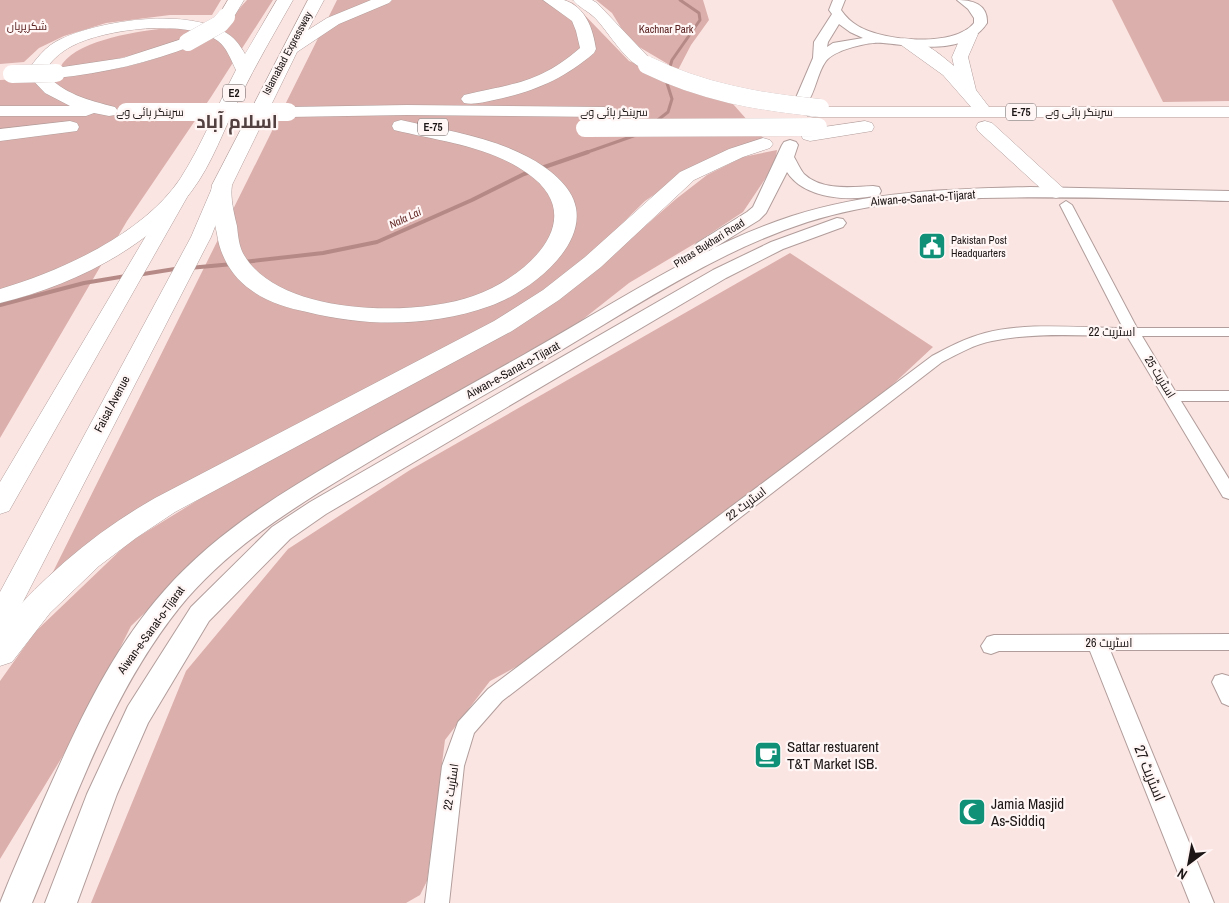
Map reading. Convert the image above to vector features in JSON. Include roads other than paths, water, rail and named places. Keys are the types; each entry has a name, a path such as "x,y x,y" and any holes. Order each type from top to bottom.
{"highway":[{"path":"6,74 94,70 128,63 188,42 220,24 236,0"},
{"name":"E2","path":"184,188 213,137 245,71 286,0"},
{"name":"Islamabad Expressway","path":"221,188 258,108 316,0"},
{"path":"289,50 333,22 384,0"},
{"path":"404,118 483,97 522,89 550,79 573,64 588,49 582,21 566,7 551,0"},
{"path":"581,0 598,10 629,51 648,65 690,85 723,95 765,102 813,116 863,120"},
{"path":"118,116 64,98 47,88 35,73 38,64 61,46 83,35 111,28 162,24 197,27 218,34 231,43 245,71"},
{"path":"970,34 960,57 968,89 984,119 1061,199"},
{"path":"905,42 935,58 968,89"},
{"name":"سرینگر ہائی وے","path":"0,111 285,120 604,112 813,116"},
{"name":"سرینگر ہائی وے","path":"863,120 984,119 1229,112"},
{"name":"سرینگر ہائی وے","path":"0,126 84,125 118,116"},
{"path":"0,652 11,636 69,576 118,534 165,505 503,326 551,295 593,262 687,176 736,152 763,144 813,116 863,120"},
{"name":"سرینگر ہائی وے","path":"404,118 585,128 813,116"},
{"path":"221,188 231,252 256,284 294,302 336,313 378,317 422,314 466,306 505,291 541,265 558,245 564,234 566,212 564,203 553,185 535,169 522,162 404,118"},
{"name":"سرینگر ہائی وے","path":"984,119 1229,127"},
{"path":"0,134 84,125"},
{"path":"0,296 66,273 127,239 157,216 184,188"}],"main road":[{"path":"839,0 834,10 837,16 853,28 881,38 905,42 930,43 952,40 970,34 981,24 981,15 971,2"},
{"path":"813,116 821,42 837,16"},
{"path":"820,58 838,46 860,40 881,38"},
{"name":"Pitras Bukhari Road","path":"603,319 661,273 753,216 767,198 788,151 798,177 814,186 825,189 860,191 942,188 1011,192"},
{"path":"0,504 184,188"},
{"name":"Faisal Avenue","path":"0,619 201,237 221,188"},
{"name":"Aiwan-e-Sanat-o-Tijarat","path":"61,903 102,794 138,715 200,614 246,566 281,533 318,508 643,318 757,245 804,217 866,202 898,198 1011,192 1061,199 1229,207"},
{"name":"Aiwan-e-Sanat-o-Tijarat","path":"16,903 105,698 126,661 186,582 223,548 299,493 414,425 692,267 757,245 867,215 889,211 1061,199 1229,196"},
{"path":"64,793 102,794"}],"street":[{"name":"اسٹریٹ 25","path":"1061,199 1132,332 1229,493"},
{"name":"اسٹریٹ 22","path":"437,903 453,766 466,728 495,695 937,359 961,347 988,337 1026,332 1229,332"},
{"path":"1172,396 1229,396"},
{"name":"اسٹریٹ 26","path":"991,646 994,643 1229,642"},
{"name":"اسٹریٹ 27","path":"1097,643 1202,903"}],"waterway":[{"name":"Nala Lai","path":"654,123 668,112 672,99 666,80 672,60 700,20 699,13 680,0"},
{"name":"Nala Lai","path":"585,153 639,134"},
{"name":"Nala Lai","path":"244,262 323,253 377,242 472,200 524,174 588,152"},
{"name":"Nala Lai","path":"189,268 233,264"},
{"name":"Nala Lai","path":"137,275 181,268"},
{"name":"Nala Lai","path":"0,305 84,283 126,276"}],"place":[{"name":"Pakistan Post Headquarters","path":"932,246"},
{"name":"Sattar restuarent T&T Market ISB.","path":"768,755"},
{"name":"Jamia Masjid As-Siddiq","path":"972,812"}],"district":[{"name":"اسلام آباد","path":"237,121"}],"park label":[{"name":"شکرپریاں","path":"27,26"},
{"name":"Kachnar Park","path":"666,29"}]}
